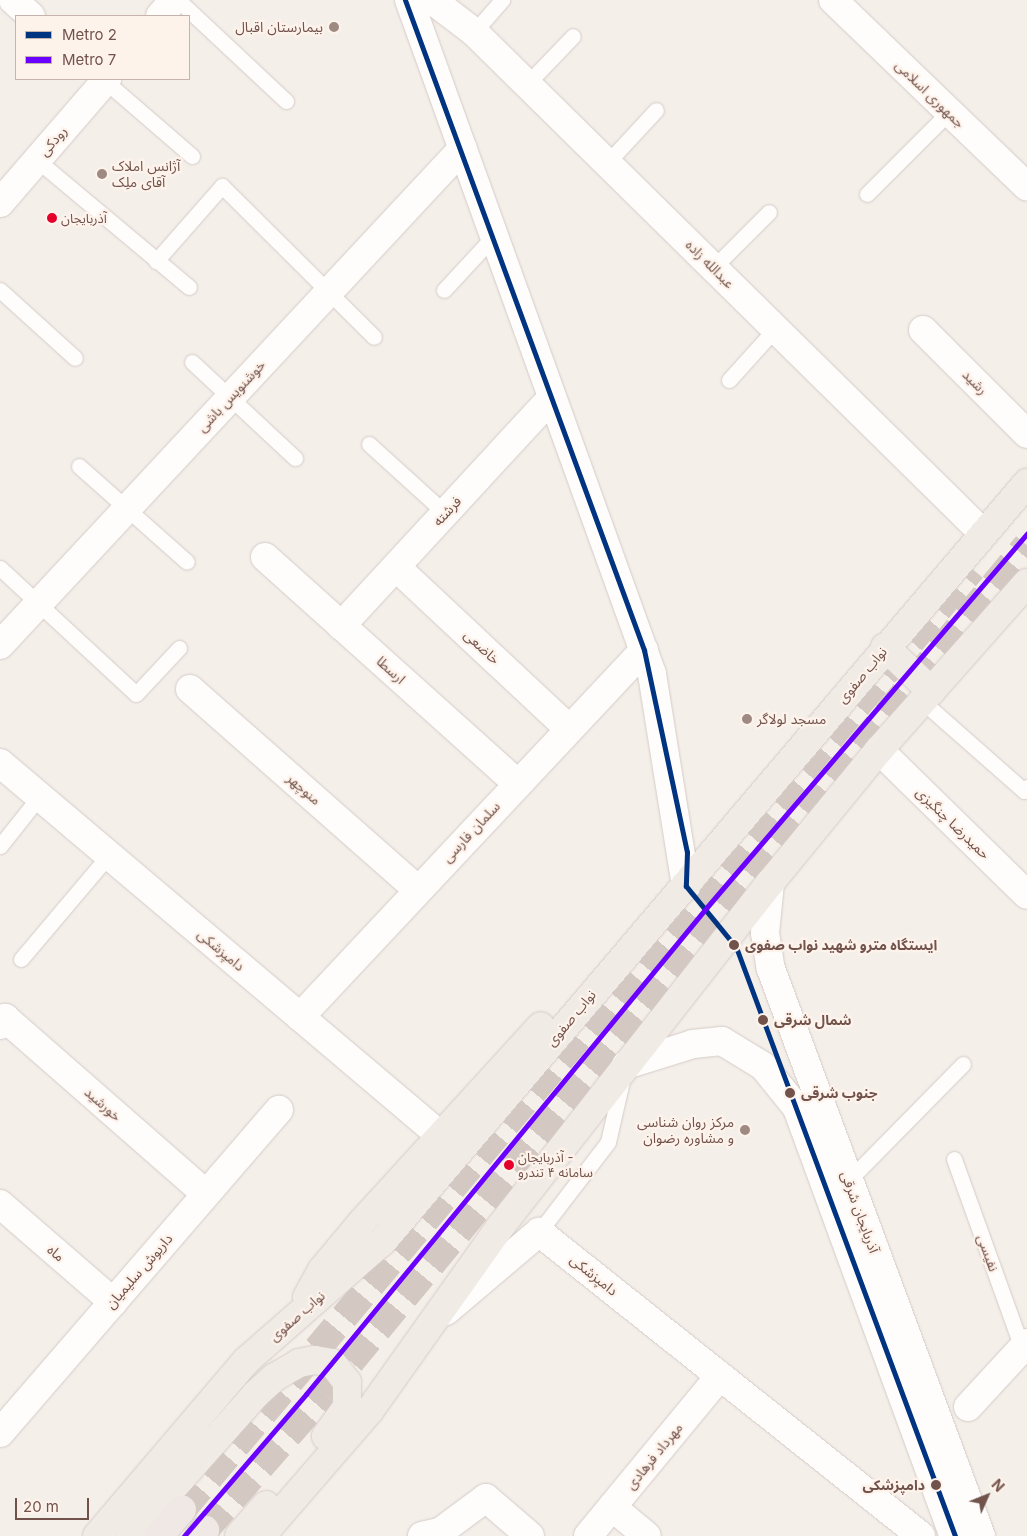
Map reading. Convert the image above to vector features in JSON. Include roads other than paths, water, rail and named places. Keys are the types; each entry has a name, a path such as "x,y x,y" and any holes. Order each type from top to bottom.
{"highway":[{"path":"159,1536 182,1510"}],"main road":[{"name":"نواب صفوی","path":"97,1536 246,1360 383,1241 634,944 686,886 885,646 1027,483"},
{"path":"261,1536 370,1410 500,1227 770,883 879,750 1027,583"},
{"path":"885,646 927,696"},
{"path":"295,1319 322,1270 441,1136 580,983 634,944"},
{"path":"130,1536 275,1377 299,1363 314,1360 332,1363 347,1382 348,1407 239,1536"}],"street":[{"path":"13,0 30,15"},
{"path":"161,15 174,0"},
{"path":"409,0 652,674 686,886"},
{"name":"عبدالله زاده","path":"432,0 474,32 983,533"},
{"name":"جمهوری اسلامی","path":"834,0 1027,187"},
{"name":"رودکی","path":"1,200 104,80"},
{"name":"خوشنویس باشی","path":"0,645 462,148"},
{"name":"رشید","path":"922,330 1027,434"},
{"name":"فرشته","path":"341,626 552,397"},
{"name":"ارسطا","path":"265,557 517,783"},
{"name":"خاضعی","path":"396,567 568,728"},
{"name":"سلمان فارسی","path":"300,1017 568,728 644,650"},
{"name":"منوچهر","path":"190,688 418,890"},
{"name":"حمیدرضا چنگیزی","path":"879,750 1027,895"},
{"name":"دامپزشکی","path":"0,763 441,1136"},
{"name":"آذربایجان شرقی","path":"770,883 765,933 772,969 848,1181 981,1536"},
{"name":"خورشید","path":"0,1024 6,1018 206,1194"},
{"name":"آذربایجان شرقی","path":"626,1065 693,1044 722,1041 763,1066 797,1108 954,1536"},
{"name":"داریوش سلیمیان","path":"5,1417 113,1302 279,1110"},
{"name":"ماه","path":"0,1204 113,1302"},
{"path":"434,1322 539,1232"},
{"name":"دامپزشکی","path":"539,1232 922,1536"},
{"path":"968,1407 1025,1348"},
{"name":"مهرداد فرهادی","path":"588,1536 720,1376"},
{"path":"422,1536 440,1532 486,1498 530,1536"},
{"path":"612,1507 647,1536"}],"lane":[{"path":"178,0 286,101"},
{"path":"474,32 502,0"},
{"path":"527,84 573,36"},
{"path":"104,80 192,156"},
{"path":"607,163 656,110"},
{"path":"867,194 949,112"},
{"path":"37,160 189,287"},
{"path":"156,261 222,186 374,337"},
{"path":"713,268 769,212"},
{"path":"444,290 494,236"},
{"path":"0,290 75,358"},
{"path":"729,380 775,329"},
{"path":"192,362 295,458"},
{"path":"369,444 445,513"},
{"path":"79,466 187,562"},
{"path":"0,568 136,694 179,648"},
{"path":"927,696 1024,791 1027,787"},
{"path":"0,846 39,797"},
{"path":"21,959 109,855"},
{"path":"848,1181 963,1064"},
{"path":"539,1232 608,1142 626,1065"},
{"name":"نفیسی","path":"954,1159 1025,1348"}],"tunnel":[{"path":"205,1530 324,1394 1027,545"},
{"path":"182,1510 972,569"}],"metro line":[{"name":"2","path":"405,0 644,650 687,852 686,886 736,947 955,1536"},
{"name":"7","path":"184,1536 306,1394 707,907 1027,533"}],"place":[{"name":"بیمارستان اقبال","path":"334,27"},
{"name":"آژانس املاک آقای ملِک","path":"102,174"},
{"name":"آذربایجان","path":"52,218"},
{"name":"مسجد لولاگر","path":"747,719"},
{"name":"ایستگاه مترو شهید نواب صفوی","path":"734,945"},
{"name":"شمال شرقی","path":"763,1020"},
{"name":"جنوب شرقی","path":"790,1093"},
{"name":"مرکز روان شناسی و مشاوره رضوان","path":"745,1130"},
{"name":"آذربایجان - سامانه ۴ تندرو","path":"509,1165"},
{"name":"دامپزشکی","path":"936,1485"}]}
